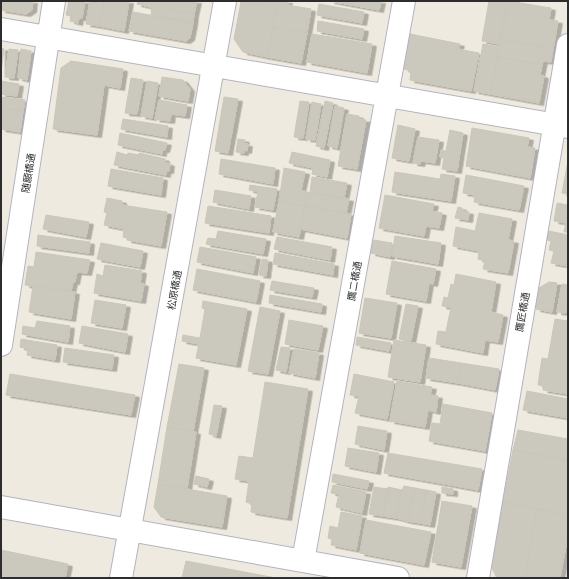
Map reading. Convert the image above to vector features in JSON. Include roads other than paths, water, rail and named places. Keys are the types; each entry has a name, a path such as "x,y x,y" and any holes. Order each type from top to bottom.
{"street":[{"name":"随願橋通","path":"1,345 54,1"},
{"name":"松原橋通","path":"121,578 225,1"},
{"name":"鷹二橋通","path":"303,561 404,1"},
{"path":"1,29 561,126"},
{"name":"鷹匠橋通","path":"478,578 561,126 568,45"},
{"path":"1,508 398,578"}]}
